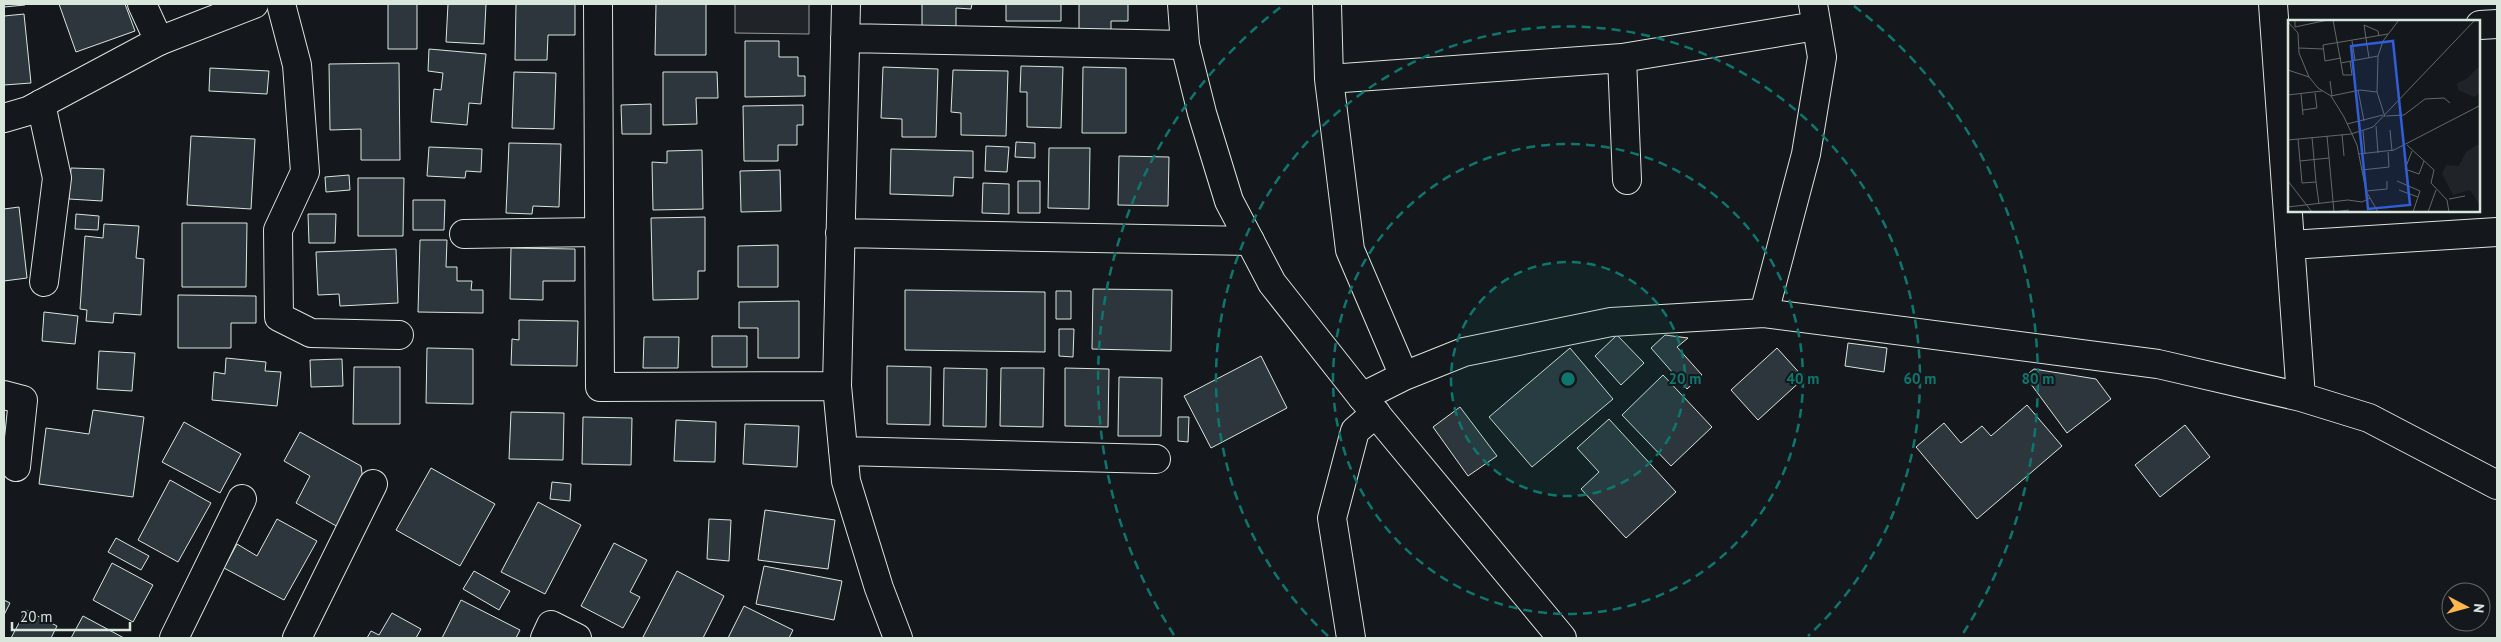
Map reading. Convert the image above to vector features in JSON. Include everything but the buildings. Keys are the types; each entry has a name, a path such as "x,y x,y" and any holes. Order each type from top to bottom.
{"street":[{"path":"142,4 160,41"},
{"path":"4,118 28,111 160,41 254,4"},
{"path":"281,4 296,65 305,172 278,230 279,317 311,333 399,335"},
{"path":"598,4 600,387 837,386"},
{"path":"846,4 837,386 846,481 879,588 898,638"},
{"path":"1182,4 1185,46 1202,114 1229,201 1272,283 1369,405 1562,638"},
{"path":"1327,4 1329,79 1350,250 1404,376"},
{"path":"2273,4 2283,39 2288,186"},
{"path":"1329,79 1622,58 1815,15 1822,57 1806,154 1764,313"},
{"path":"2481,25 2497,24"},
{"path":"845,38 1185,46"},
{"path":"1622,58 1627,180"},
{"path":"41,104 57,178 44,282"},
{"path":"2289,212 2301,397"},
{"path":"464,234 599,232"},
{"path":"2290,245 2497,232"},
{"path":"840,233 1250,241"},
{"path":"1351,638 1332,518 1355,431 1369,405 1404,376 1464,352 1611,322 1764,313 2158,364 2301,397 2369,418 2497,485"},
{"path":"4,395 23,400 16,467"},
{"path":"843,451 1156,459"},
{"path":"297,638 373,484"},
{"path":"174,638 242,499"},
{"path":"545,638 551,625 577,638"}],"shaded area":[{"path":"735,4 809,4 809,34 735,33"}]}
